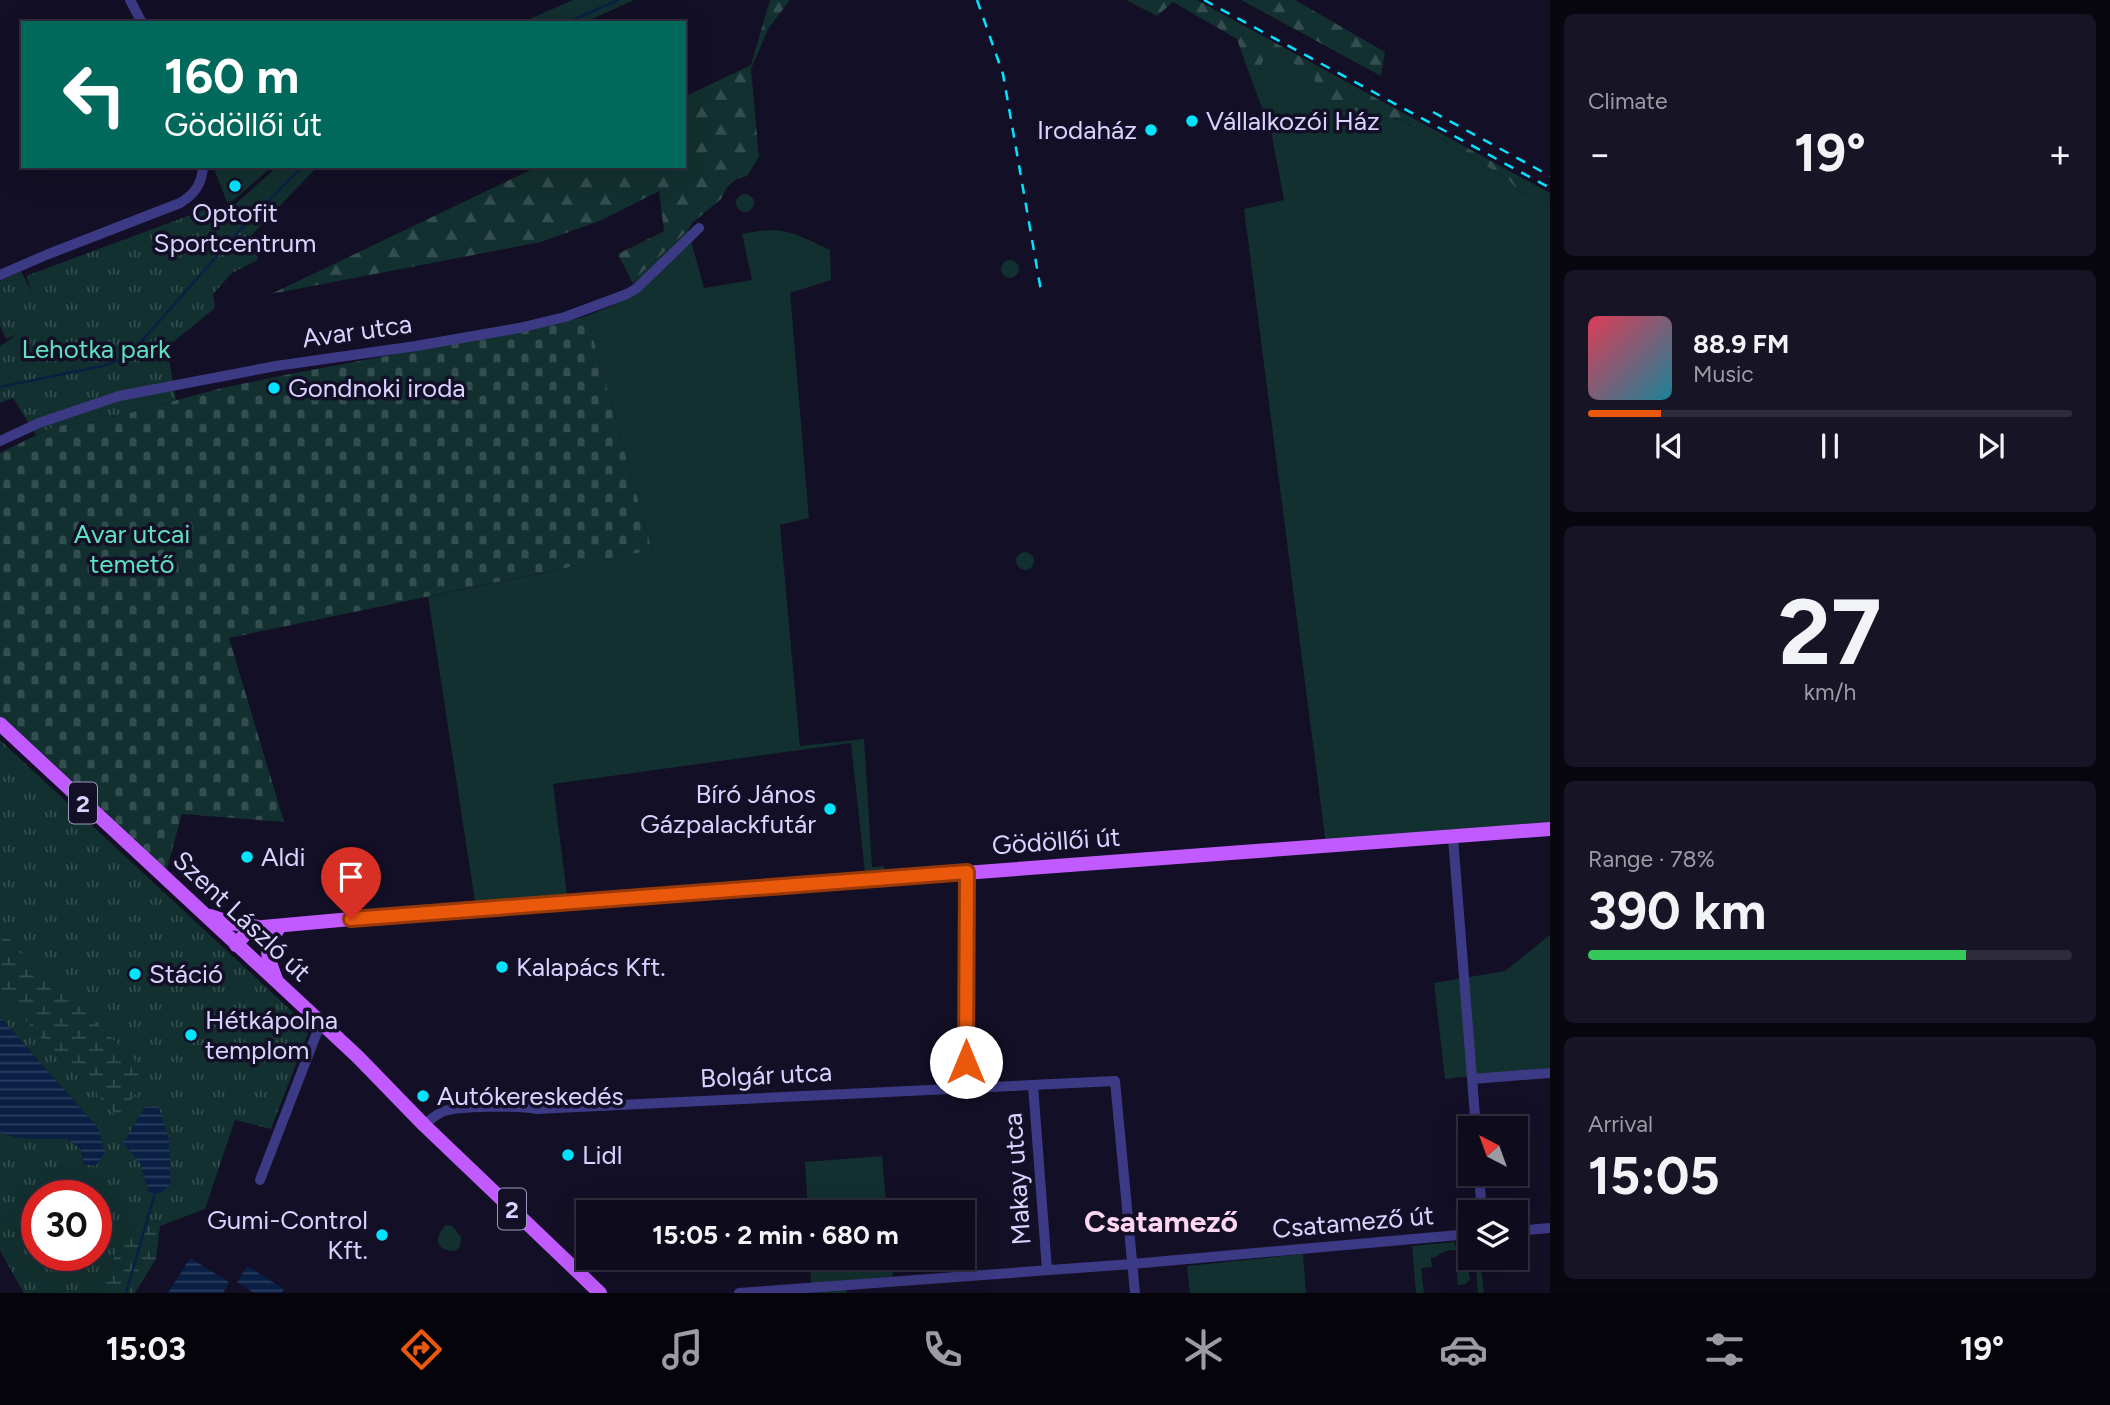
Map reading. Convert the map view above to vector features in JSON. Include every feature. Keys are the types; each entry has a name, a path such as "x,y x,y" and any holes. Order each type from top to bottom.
{"main road":[{"name":"Szent László út","path":"0,724 358,1056 424,1125 600,1293"},
{"name":"Gödöllői út","path":"204,914 232,923 280,926 1550,829"},
{"path":"276,981 267,950 280,926"},
{"path":"236,945 246,933 263,927"}],"street":[{"path":"130,0 141,21"},
{"path":"0,275 180,203 198,188 203,168"},
{"name":"Avar utca","path":"0,441 39,424 119,396 279,365 442,342 565,317 627,295 699,228"},
{"path":"1453,838 1475,1116"},
{"path":"966,1088 967,872"},
{"path":"260,1180 321,1021"},
{"path":"1472,1079 1550,1073"},
{"name":"Bolgár utca","path":"424,1125 438,1114 452,1109 521,1106 537,1109 1115,1081 1132,1264"},
{"name":"Makay utca","path":"1033,1085 1047,1270"},
{"path":"1528,1230 1550,1228"},
{"name":"Csatamező út","path":"738,1293 1132,1264 1458,1235"},
{"path":"1132,1264 1135,1293"}],"green space":[{"path":"573,0 634,0 587,21 525,21"},
{"path":"770,0 790,0 768,29 751,69 759,157 747,176 737,179 727,187 721,199 692,223 633,284 618,254 664,231 659,191 602,220 541,242 271,294 535,168 686,168 686,96 751,65"},
{"path":"1126,0 1197,0 1550,193 1550,203 1532,193 1519,192 1508,179 1430,132 1393,118 1394,127 1383,134 1355,110 1319,113 1314,75 1273,52 1265,57 1253,84 1237,39 1173,2 1157,16"},
{"path":"1241,0 1295,0 1385,52 1381,76"},
{"path":"1273,52 1315,75 1320,113 1355,110 1383,134 1392,118 1430,132 1508,179 1519,192 1532,193 1550,203 1550,827 1326,845 1244,209 1284,200 1271,131 1253,84 1265,57"},
{"name":"Optofit Sportcentrum","path":"214,168 271,168 228,205"},
{"path":"276,168 316,168 249,238 232,207"},
{"path":"745,194 753,199 754,203 749,211 745,212 737,207 736,203 741,195"},
{"name":"Lehotka park","path":"232,207 258,260 232,273 213,294 215,308 167,347 176,400 95,422 55,426 36,435 13,398 0,403 0,346 18,334 6,339 0,325 0,281 21,271 32,293 26,276 209,208"},
{"path":"688,230 704,288 752,280 742,234 768,230 788,232 830,250 831,280 790,293 809,518 780,525 800,746 864,739 872,867 884,866 887,880 866,882 851,743 553,784 568,903 476,908 428,597 652,550 587,316 627,299 637,277"},
{"path":"1010,260 1016,263 1019,269 1016,275 1010,278 1004,275 1001,269 1004,263"},
{"name":"Avar utcai temető","path":"587,316 652,550 229,638 284,822 182,814 165,875 0,719 0,453 55,426 95,422 222,388"},
{"path":"1025,552 1031,555 1034,561 1031,567 1025,570 1019,567 1016,561 1019,555"},
{"path":"0,740 310,1028 271,1129 235,1120 205,1209 160,1226 136,1222 112,1262 112,1180 21,1180 21,1271 109,1271 102,1293 24,1293 0,1251 0,1133 19,1138 67,1139 80,1148 84,1164 96,1166 98,1128 0,1017 0,991 37,1034 118,1117 150,1075 0,930","holes":["158,1106 161,1115 149,1193 140,1162"]},
{"path":"0,930 151,1075 119,1118 37,1034 0,991"},
{"path":"1550,935 1550,1068 1445,1079 1434,983 1505,971"},
{"path":"882,1156 886,1200 807,1200 805,1162"},
{"path":"136,1221 160,1226 156,1259 135,1293 102,1293 109,1271 112,1271 114,1256"},
{"path":"446,1225 452,1226 461,1237 460,1247 455,1251 443,1249 438,1242 439,1234"},
{"path":"1454,1242 1457,1250 1431,1258 1432,1267 1421,1268 1424,1293 1416,1293 1412,1246"},
{"path":"1303,1254 1306,1293 1190,1293 1187,1266"},
{"path":"1458,1264 1458,1270 1468,1270 1470,1279 1466,1284 1458,1285 1456,1265"},
{"path":"810,1270 892,1270 893,1276 846,1283 847,1293 762,1293 811,1284"},
{"path":"1476,1270 1481,1270 1484,1293 1478,1293"}],"water":[{"path":"0,1017 98,1128 105,1152 96,1166 84,1164 80,1148 67,1139 19,1138 0,1133"},
{"path":"158,1106 169,1139 171,1184 161,1193 149,1193 140,1163 123,1143 145,1107"},
{"path":"190,1258 229,1282 223,1293 168,1293"},
{"path":"247,1266 284,1289 282,1293 254,1293 237,1282"}],"waterway":[{"path":"571,21 618,0"},
{"path":"0,387 107,365 121,359 142,341 237,233 301,168"},
{"path":"126,1293 155,1193"}],"railway":[{"path":"977,0 1003,74 1041,291"},
{"path":"1204,0 1550,188"},
{"path":"1433,112 1550,176"}],"place":[{"name":"Vállalkozói Ház","path":"1192,121"},
{"name":"Irodaház","path":"1151,130"},
{"name":"Optofit Sportcentrum","path":"235,186"},
{"name":"Gondnoki iroda","path":"274,388"},
{"name":"Bíró János Gázpalackfutár","path":"830,809"},
{"name":"Aldi","path":"247,857"},
{"name":"Kalapács Kft.","path":"502,967"},
{"name":"Stáció","path":"135,974"},
{"name":"Hétkápolna templom","path":"191,1035"},
{"name":"Autókereskedés","path":"423,1096"},
{"name":"Lidl","path":"568,1155"},
{"name":"Gumi-Control Kft.","path":"382,1235"}],"district":[{"name":"Csatamező","path":"1161,1221"}],"route":[{"path":"351,919 967,872 966,1062"}]}
